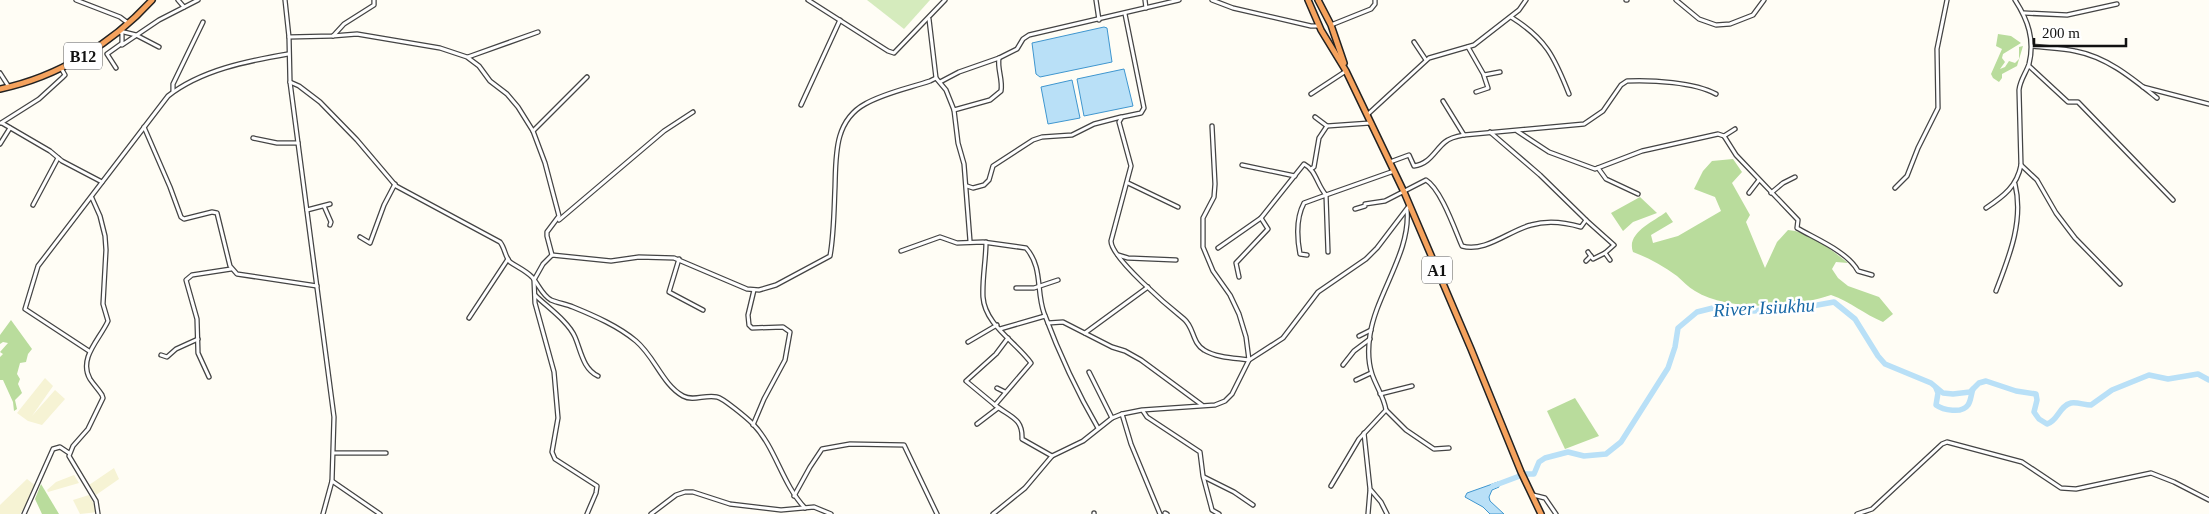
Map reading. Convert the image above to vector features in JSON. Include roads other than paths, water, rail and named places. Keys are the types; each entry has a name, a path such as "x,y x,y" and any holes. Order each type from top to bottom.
{"highway":[{"name":"B12","path":"0,90 61,68 91,51 120,30 152,0"},
{"name":"A1","path":"1308,0 1319,26 1346,71 1404,192 1408,208 1471,349 1522,475 1541,514"},
{"name":"A1","path":"1318,0 1325,12 1346,71"},
{"path":"1315,17 1325,12"}],"street":[{"path":"76,0 120,17 128,23"},
{"path":"178,0 184,8"},
{"path":"116,68 107,54 158,20 198,0"},
{"path":"285,0 289,37 290,82 334,417 332,481 323,514"},
{"path":"332,36 344,24 374,5 374,0"},
{"path":"808,0 888,52 894,53 929,19 945,0"},
{"path":"1096,0 1099,20"},
{"path":"1145,0 1146,8"},
{"path":"940,82 1019,48 1023,39 1028,35 1126,14 1179,0"},
{"path":"1212,0 1233,8 1311,26 1319,26"},
{"path":"1330,25 1371,8 1375,4 1375,0"},
{"path":"1367,115 1426,60 1434,55 1468,47 1490,35 1522,8 1526,0"},
{"path":"1676,0 1699,19 1716,25 1730,24 1752,15 1764,0"},
{"path":"1895,188 1907,176 1938,108 1937,49 1947,0"},
{"path":"1986,208 2005,195 2015,183 2021,165 2019,90 2022,78 2029,66 2032,46 2030,29 2024,13 2015,0"},
{"path":"2024,13 2067,15 2117,4"},
{"path":"967,186 973,188 984,185 989,180 993,166 1033,140 1042,137 1072,136 1094,124 1143,112 1144,108 1126,14"},
{"path":"1511,16 1529,28 1548,49 1569,94"},
{"path":"929,19 936,78 946,90 954,110 958,143 964,164 970,241"},
{"path":"801,105 840,20"},
{"path":"172,92 173,84 203,22"},
{"path":"120,30 136,35 159,47"},
{"path":"120,30 121,44"},
{"path":"467,58 538,32"},
{"path":"289,37 357,34 382,37 440,48 467,58 479,66 490,81 507,94 518,107 533,131 548,172 559,216 558,220"},
{"path":"1414,42 1426,60"},
{"path":"2032,46 2089,54 2124,72 2157,98"},
{"path":"1468,47 1484,75 1488,88 1476,92"},
{"path":"89,351 25,309 38,266 172,92 194,80 239,64 288,54"},
{"path":"954,110 990,100 1001,91 1003,80 998,65 999,58"},
{"path":"2029,66 2068,102 2078,102 2173,200"},
{"path":"61,68 65,74 62,78 38,99 1,123 102,182"},
{"path":"1311,94 1346,71"},
{"path":"1484,75 1500,72"},
{"path":"0,73 9,88"},
{"path":"533,131 587,77"},
{"path":"552,255 611,261 654,256 679,259 729,282 754,290 776,285 830,256 836,158 840,136 847,120 856,110 870,102 936,78"},
{"path":"1390,162 1409,155 1414,165 1418,165 1436,154 1447,140 1464,134 1584,124 1603,111 1621,85 1627,81 1681,84 1708,89 1716,94"},
{"path":"290,82 320,102 357,140 395,184 500,242 508,259 534,280 538,288 552,300 602,320 637,342 651,356 673,388 682,396 689,399 716,396 723,399 753,425 770,451 794,496 805,508"},
{"path":"2143,87 2209,104"},
{"path":"1443,101 1464,134"},
{"path":"552,255 547,232 558,220 657,137 693,112"},
{"path":"1122,117 1119,124 1131,166 1111,241 1113,251 1148,287 1189,324 1196,341 1202,348 1215,354 1249,360"},
{"path":"1315,117 1327,126 1370,122"},
{"path":"144,126 181,217 184,219 212,212 216,213 232,269 237,274 317,286"},
{"path":"1212,126 1215,184 1214,197 1203,218 1203,247 1213,271 1230,295 1239,314 1246,337 1249,360"},
{"path":"1311,169 1314,167 1319,138 1327,126"},
{"path":"0,144 10,128"},
{"path":"1724,136 1735,128"},
{"path":"1517,131 1541,148 1565,160 1588,168 1598,168 1662,146 1718,134 1724,136 1736,154 1798,220 1797,228 1832,245 1839,253 1853,261 1858,271 1872,275"},
{"path":"1490,132 1540,175 1614,245 1605,253 1593,259 1588,252"},
{"path":"253,138 262,142 298,143"},
{"path":"33,205 58,158"},
{"path":"1218,248 1261,218 1304,164 1311,169 1319,187 1326,195 1328,252"},
{"path":"2021,165 2034,176 2056,213 2075,238 2120,284"},
{"path":"1242,166 1295,176"},
{"path":"1598,168 1606,179 1638,194"},
{"path":"1306,255 1300,254 1299,248 1299,213 1304,203 1394,171"},
{"path":"1771,193 1782,183 1795,177"},
{"path":"1750,193 1760,180"},
{"path":"1355,208 1365,206 1365,204 1385,201 1424,181 1430,183 1462,246 1470,248 1500,239 1530,225 1561,221 1581,226 1586,220"},
{"path":"1128,183 1178,207"},
{"path":"1996,291 2013,244 2018,202 2015,183"},
{"path":"360,237 370,243 384,204 395,184"},
{"path":"69,453 88,429 102,398 102,395 89,378 87,370 89,351 101,336 108,321 103,304 105,236 100,216 92,198"},
{"path":"307,210 330,204"},
{"path":"324,206 331,222 330,225"},
{"path":"993,514 1025,488 1052,456 1079,443 1112,418 1142,410 1220,403 1232,394 1249,360 1277,343 1291,330 1318,292 1377,248 1408,208"},
{"path":"1408,208 1406,233 1375,314 1370,338 1371,373 1386,410 1406,430 1434,449 1449,448"},
{"path":"1239,277 1236,263 1268,229 1261,218"},
{"path":"901,251 940,237 957,243 970,241 986,242 1026,248 1034,260 1041,286 1040,294 1045,316 1072,381 1098,428"},
{"path":"977,424 997,407 1005,392 1031,362 1000,330 986,308 983,296 986,242"},
{"path":"1605,253 1610,260"},
{"path":"552,255 543,264 534,280 535,294 554,372 558,418 552,452 555,459 597,486 596,493 586,514"},
{"path":"1118,255 1128,258 1176,260"},
{"path":"1586,261 1591,256"},
{"path":"469,318 508,259"},
{"path":"679,259 669,292 704,310"},
{"path":"210,376 198,353 197,320 186,284 188,276 232,269"},
{"path":"1016,288 1041,286 1058,280"},
{"path":"1085,333 1148,287"},
{"path":"753,425 764,399 785,360 790,332 783,327 752,328 749,325 748,315 754,290"},
{"path":"535,294 574,335 584,362 598,376"},
{"path":"1000,330 1045,316"},
{"path":"1048,323 1063,322 1141,360 1203,406"},
{"path":"968,342 997,325"},
{"path":"1359,336 1372,330"},
{"path":"1008,338 996,354 966,381 997,407 1015,417 1023,431 1022,440 1052,456"},
{"path":"1343,365 1354,351 1370,338"},
{"path":"161,355 167,358 176,349 198,339"},
{"path":"1089,372 1112,418"},
{"path":"1356,380 1371,373"},
{"path":"1380,394 1412,386"},
{"path":"997,388 1005,392"},
{"path":"1142,410 1147,417 1200,452 1203,476 1212,510 1219,514"},
{"path":"1331,486 1364,433 1386,410"},
{"path":"1122,414 1131,444 1160,514"},
{"path":"1364,433 1370,489 1368,514"},
{"path":"1857,514 1872,509 1942,444 1947,442 2022,462 2061,488 2076,489 2151,474 2174,482 2209,500"},
{"path":"794,496 810,466 822,449 850,444 904,445 937,514"},
{"path":"24,514 53,449 60,448 69,453 72,462 96,501 98,514"},
{"path":"334,453 386,453"},
{"path":"1203,476 1253,505"},
{"path":"332,481 380,514"},
{"path":"1370,489 1381,502 1387,514"},
{"path":"651,514 676,495 685,492 693,492 730,504 773,509 822,509 831,514"},
{"path":"1531,495 1545,498 1556,514"}],"water":[{"path":"1104,27 1107,28 1112,62 1040,77 1036,74 1032,43"},
{"path":"1124,69 1133,106 1084,116 1077,79"},
{"path":"1072,80 1080,118 1048,124 1041,87"},
{"path":"1498,482 1499,487 1492,490 1489,497 1490,501 1504,514 1490,514 1483,507 1465,497 1467,493"}],"waterway":[{"name":"River Isiukhu","path":"1493,486 1525,474 1534,474 1539,462 1545,458 1568,452 1584,456 1606,454 1621,442 1668,368 1675,347 1678,328 1697,312 1721,306 1754,311 1776,308 1801,308 1834,302 1855,319 1885,364 1931,383 1943,393 1970,392 1979,383 1986,381 2016,391 2036,394 2037,400 2034,412 2039,419 2047,424 2054,420 2061,410 2071,403 2091,405 2112,390 2149,375 2168,379 2198,374 2209,380"},
{"path":"1936,388 1938,393 1936,405 1952,410 1965,408 1970,402 1973,389"}]}
